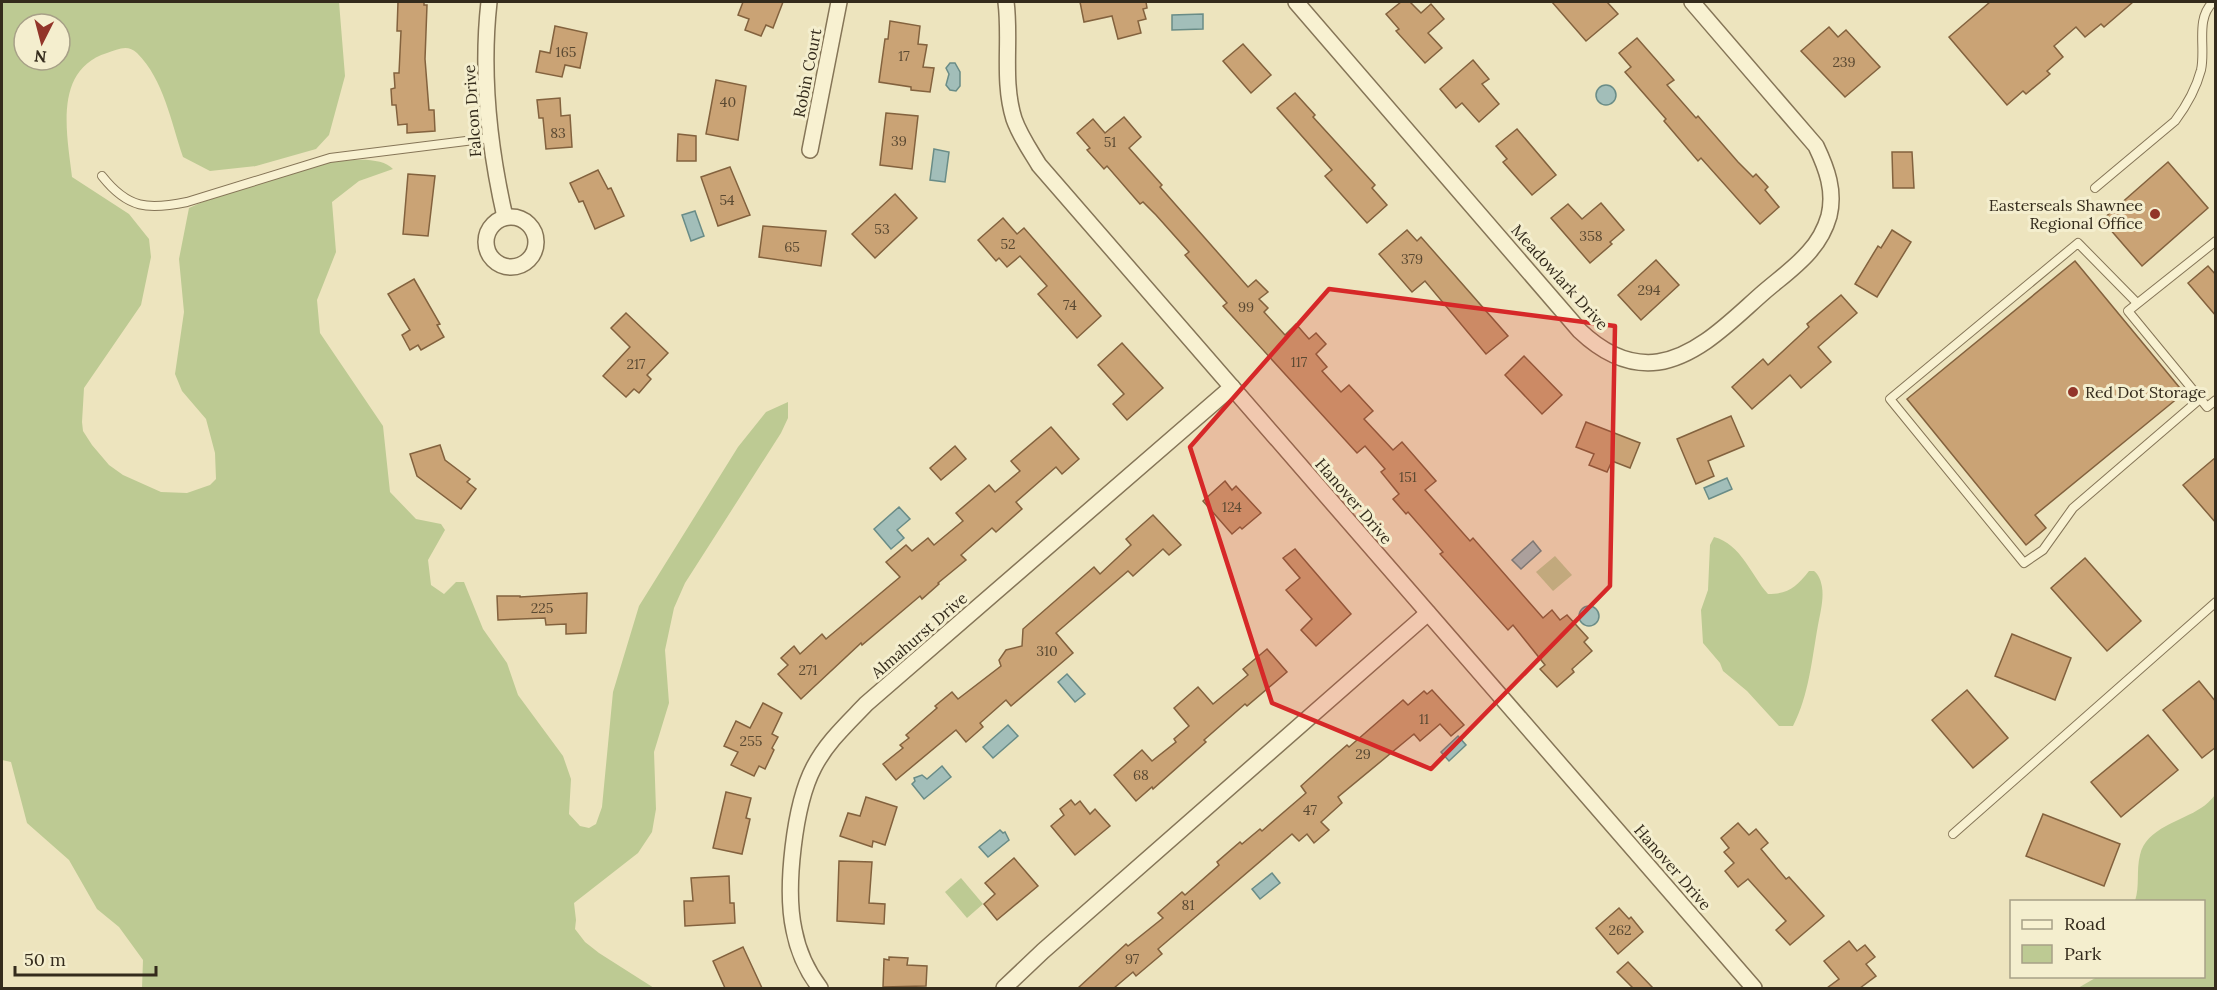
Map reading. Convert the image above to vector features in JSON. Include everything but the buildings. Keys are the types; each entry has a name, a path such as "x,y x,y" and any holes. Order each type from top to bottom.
{"street":[{"name":"Falcon Drive","path":"489,2 485,40 490,138 505,217"},
{"name":"Robin Court","path":"810,150 839,2"},
{"name":"Hanover Drive","path":"1006,2 1009,97 1014,120 1039,165 1754,988"},
{"name":"Meadowlark Drive","path":"1296,2 1580,331 1615,356 1644,363 1672,359 1686,353 1710,337 1786,274 1816,243 1826,224 1831,202 1828,172 1816,146 1692,2"},
{"name":"Almahurst Drive","path":"820,988 798,947 793,929 791,893 793,854 803,796 822,753 837,734 867,704 1232,387"},
{"path":"1004,988 1043,951 1428,612"}],"lane":[{"path":"2095,188 2175,121 2182,111 2194,92 2201,68 2203,16 2213,2"},
{"path":"102,176 115,192 135,203 164,207 330,158 490,138"},
{"path":"2216,241 2128,311 2207,407 2216,400"},
{"path":"2137,303 2078,243 1890,399 2024,562 2043,550 2073,508 2200,399"},
{"path":"1953,834 2216,602"}],"highlighted area":[{"path":"1329,289 1615,326 1610,586 1431,769 1272,703 1190,447"}],"green space":[{"path":"2,2 339,2 345,76 329,135 316,149 256,166 210,171 183,157 160,89 146,64 134,50 123,48 107,53 90,61 78,74 71,88 67,105 72,177 129,214 149,239 151,257 141,305 84,388 83,431 109,465 123,475 161,492 187,493 210,485 216,479 215,453 206,419 182,391 175,374 184,312 179,259 189,208 254,181 305,167 347,160 366,160 382,163 393,169 359,181 332,202 336,252 317,300 320,333 383,426 390,492 416,519 441,524 445,530 428,560 431,585 444,594 456,582 464,582 483,629 507,663 518,695 563,756 571,779 569,814 580,826 589,828 596,824 602,807 613,692 639,606 738,447 766,412 788,402 788,418 781,433 685,583 674,608 665,650 669,703 654,752 656,809 652,832 638,853 574,903 575,929 585,942 654,988 142,988 143,960 119,927 97,909 69,860 27,823 11,762 2,760"},
{"path":"1714,537 1731,546 1738,553 1768,594 1787,591 1809,571 1814,571 1819,578 1822,587 1822,601 1812,663 1803,702 1793,726 1779,726 1747,691 1723,671 1720,663 1703,643 1701,610 1708,590 1710,545"},
{"path":"1555,556 1572,575 1553,591 1536,572"},
{"path":"2215,795 2215,988 2078,988 2095,978 2205,978 2205,900 2135,900 2140,855 2149,838 2208,802"},
{"path":"961,878 983,904 967,918 945,892"}],"water":[{"path":"1203,14 1203,29 1172,30 1172,15"},
{"path":"950,63 955,63 960,72 960,86 956,91 950,90 946,85 949,74 946,68"},
{"path":"1606,85 1613,88 1616,95 1613,102 1606,105 1599,102 1596,95 1599,88"},
{"path":"934,149 949,152 945,182 930,180"},
{"path":"695,211 704,236 691,241 682,215"},
{"path":"1727,478 1732,489 1709,499 1704,488"},
{"path":"899,507 910,519 897,530 904,538 891,549 874,529"},
{"path":"1533,541 1541,551 1521,569 1512,560"},
{"path":"1589,606 1596,609 1599,616 1596,623 1589,626 1582,623 1579,616 1582,609"},
{"path":"1067,674 1085,694 1075,702 1058,682"},
{"path":"1008,725 1018,736 993,758 983,747"},
{"path":"1458,736 1466,745 1449,761 1441,752"},
{"path":"942,766 951,777 924,799 912,784 915,781 914,778 922,775 927,779"},
{"path":"1000,830 1005,832 1009,840 988,857 979,847"},
{"path":"1272,873 1280,883 1260,899 1252,889"}],"place":[{"name":"Easterseals Shawnee Regional Office","path":"2155,214"},
{"name":"Red Dot Storage","path":"2073,392"}]}
